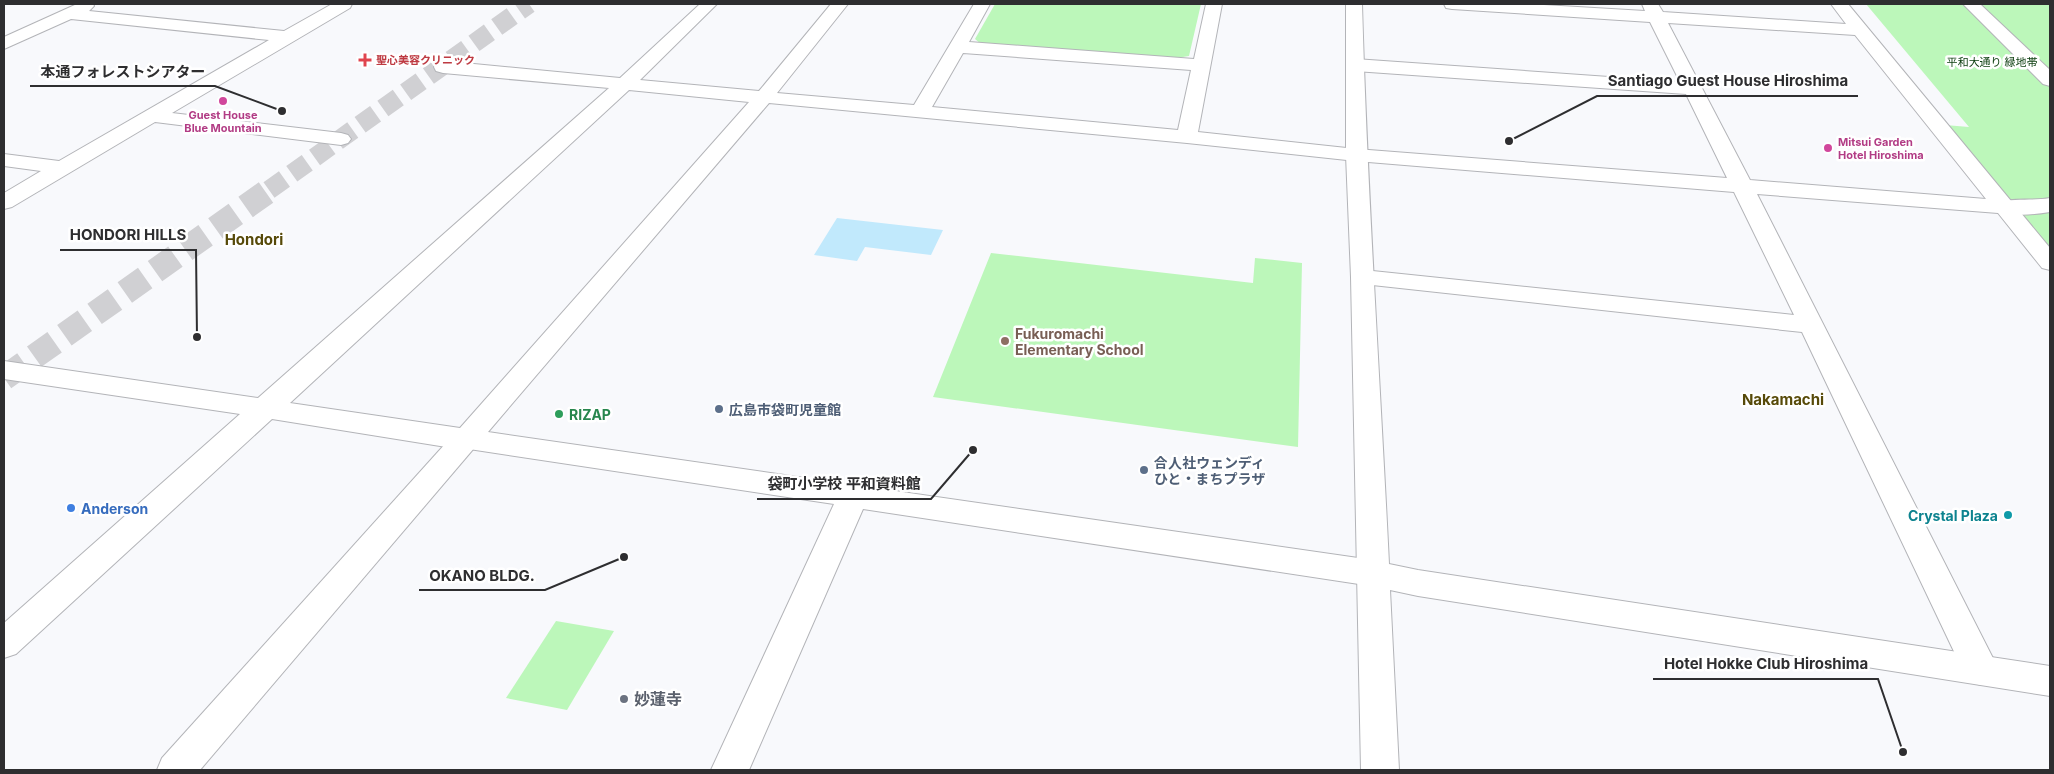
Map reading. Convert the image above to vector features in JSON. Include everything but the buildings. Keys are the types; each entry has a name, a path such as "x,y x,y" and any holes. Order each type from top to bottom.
{"street":[{"path":"4,44 92,4"},
{"path":"4,202 344,4"},
{"path":"4,644 624,84 709,4"},
{"path":"176,770 764,98 840,4"},
{"path":"920,111 982,4"},
{"path":"1187,137 1214,4"},
{"path":"1354,4 1356,155 1363,277 1380,770"},
{"path":"1452,4 1653,10 1861,30"},
{"path":"1838,4 2050,262"},
{"path":"1971,4 2050,80"},
{"path":"1653,10 1812,325 1981,670"},
{"path":"70,14 288,37"},
{"path":"958,47 1202,65"},
{"path":"1355,65 1692,88"},
{"path":"443,67 920,111 1356,155 2005,207 2033,208 2050,205"},
{"path":"151,116 342,139"},
{"path":"4,160 64,168"},
{"path":"1363,277 1812,325"},
{"path":"4,370 465,440 1372,573 1418,583 2050,681"},
{"path":"730,770 853,497"}],"green space":[{"path":"995,4 1201,4 1189,56 1177,58 981,44 975,39"},
{"name":"平和大通り 緑地帯","path":"1866,4 2050,4 2050,248 1945,125 1969,127"},
{"path":"991,253 1253,283 1255,258 1302,263 1298,447 933,397"},
{"path":"556,621 614,631 567,710 506,698"}],"water":[{"path":"837,218 943,230 931,255 865,247 857,261 814,255"}],"tunnel":[{"path":"269,190 529,4"},
{"path":"4,378 271,189"}],"place":[{"name":"聖心美容クリニック","path":"365,60"},
{"name":"Guest House Blue Mountain","path":"223,101"},
{"name":"本通フォレストシアター","path":"282,111"},
{"name":"Santiago Guest House Hiroshima","path":"1509,141"},
{"name":"Mitsui Garden Hotel Hiroshima","path":"1828,148"},
{"name":"HONDORI HILLS","path":"197,337"},
{"name":"Fukuromachi Elementary School","path":"1005,341"},
{"name":"広島市袋町児童館","path":"719,409"},
{"name":"RIZAP","path":"559,414"},
{"name":"袋町小学校 平和資料館","path":"973,450"},
{"name":"合人社ウェンディ ひと・まちプラザ","path":"1144,470"},
{"name":"Anderson","path":"71,508"},
{"name":"Crystal Plaza","path":"2008,515"},
{"name":"OKANO BLDG.","path":"624,557"},
{"name":"妙蓮寺","path":"624,699"},
{"name":"Hotel Hokke Club Hiroshima","path":"1903,752"}],"district":[{"name":"Hondori","path":"254,239"},
{"name":"Nakamachi","path":"1783,399"}]}
